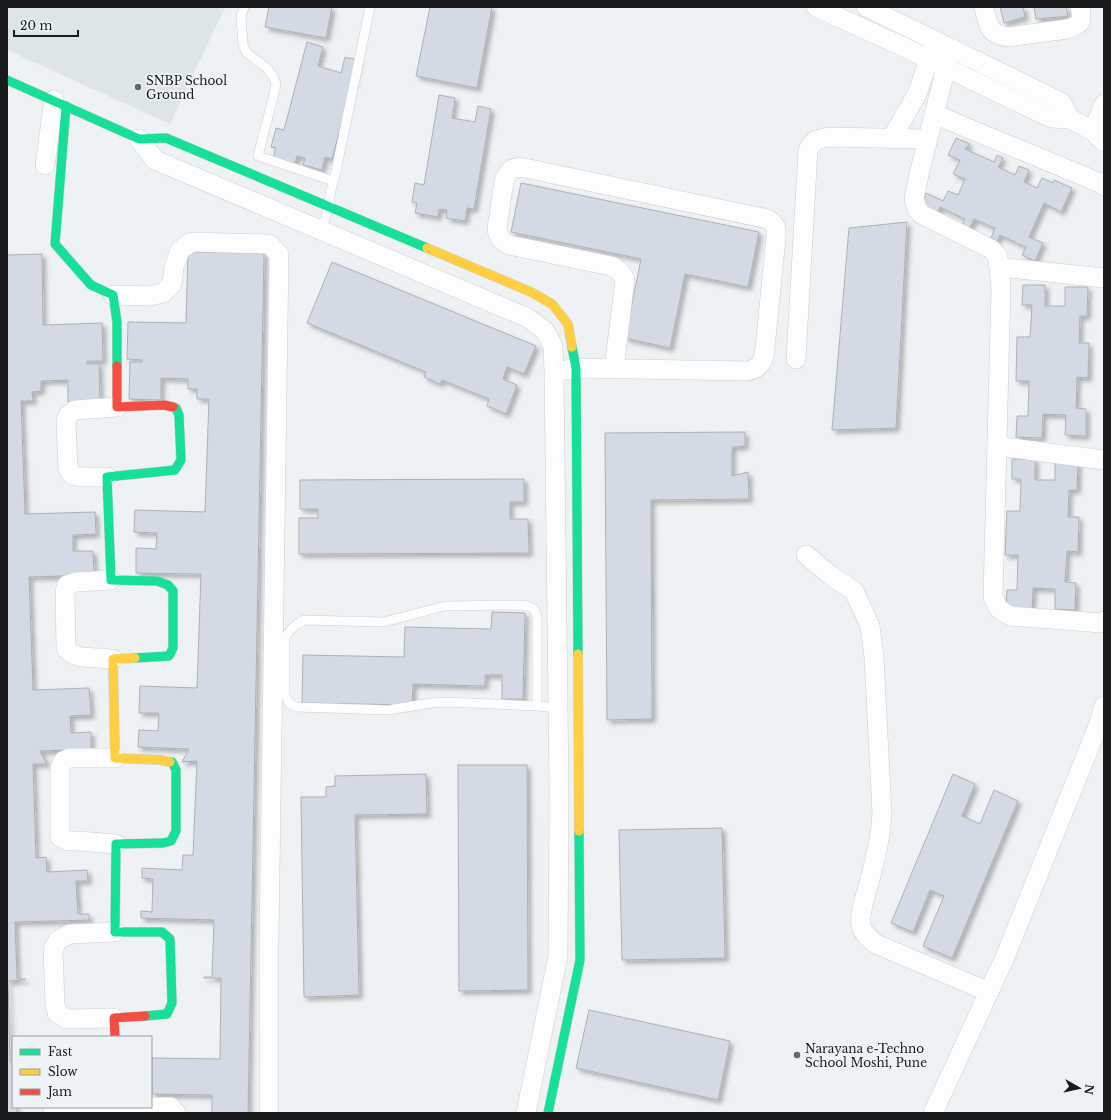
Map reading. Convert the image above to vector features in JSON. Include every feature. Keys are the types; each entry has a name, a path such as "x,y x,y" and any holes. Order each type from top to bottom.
{"street":[{"path":"816,7 1051,118 1070,119"},
{"path":"866,7 1061,102 1070,119 1098,137 1104,104"},
{"path":"984,7 988,25 994,33 1008,37 1067,29 1076,26 1081,21 1082,15 1080,7"},
{"path":"943,44 938,64 934,114 914,199 917,209 921,214 991,249 997,255 1001,288 993,597 999,609 1010,616 1102,623 1104,621"},
{"path":"892,139 916,94 938,64"},
{"path":"7,80 139,139 166,138 531,292 552,304 568,324 576,368 580,960 548,1113"},
{"path":"45,165 60,103"},
{"path":"60,103 55,244 91,285 113,295 150,296 163,293 172,284 174,267 180,250 192,242 269,244 279,254 269,939 269,1113"},
{"path":"934,114 1100,183 1104,186"},
{"path":"796,359 808,150 812,143 818,139 829,137 928,139"},
{"path":"139,139 155,160 528,318 545,331 553,346 559,790 558,956 526,1113"},
{"path":"554,373 576,368 755,370 761,365 764,357 776,229 773,223 768,218 525,168 518,167 512,169 507,174 504,181 498,228 498,235 503,241 509,245 611,266 618,268 622,272 625,279 614,368"},
{"path":"394,262 397,236"},
{"path":"999,267 1104,278"},
{"path":"113,295 117,322 117,407"},
{"path":"164,405 176,408 179,415 180,460 175,470 107,477 72,475 68,469 66,422 68,415 74,410 117,407 164,405"},
{"path":"997,446 1104,460"},
{"path":"107,477 111,580"},
{"path":"806,555 830,575 854,591 870,626 874,657 882,813 878,846 861,913 861,926 867,937 876,944 989,992"},
{"path":"111,580 157,581 168,585 173,591 173,648 169,656 113,659 72,654 66,648 64,591 67,585 76,582 111,580"},
{"path":"113,659 115,758"},
{"path":"933,1113 1005,957 1098,726 1104,706"},
{"path":"68,758 115,758 161,760 172,762 176,770 176,831 171,840 163,842 116,844 78,840 68,841 60,837 60,768 63,761 68,758"},
{"path":"559,790 578,787"},
{"path":"115,932 116,844"},
{"path":"115,932 162,932 170,938 172,1003 166,1014 114,1018 67,1019 57,1013 55,1004 53,949 58,940 70,934 115,932"},
{"path":"114,1018 115,1036"},
{"path":"545,1018 567,1024"},
{"path":"152,1107 171,1107 176,1113"}],"lane":[{"path":"244,7 241,17 243,45 247,53 267,68 273,76 276,84 258,156 333,180"},
{"path":"321,231 329,207 330,194 370,7"},
{"path":"537,706 537,616 534,609 528,606 445,606 384,622 304,620 289,630 285,638 285,695 290,703 296,707 388,710 446,702 558,708"}],"shaded area":[{"name":"SNBP School Ground","path":"7,7 225,7 170,124 7,50"}],"building":[{"path":"269,7 332,7 326,38 265,27"},
{"path":"430,7 492,7 477,88 416,76"},
{"path":"1000,7 1023,7 1025,17 1004,23"},
{"path":"1034,7 1066,7 1068,16 1036,19"},
{"path":"307,42 323,47 318,66 341,73 345,57 358,60 332,159 325,157 322,170 303,165 305,158 297,156 295,163 273,158 276,148 271,147 276,128 284,130"},
{"path":"439,95 455,98 452,118 475,122 478,106 491,109 474,209 467,208 465,221 446,218 447,210 439,209 438,217 415,213 417,203 412,202 415,183 424,185"},
{"path":"956,138 970,144 965,149 994,162 997,155 1003,158 998,167 1015,175 1019,166 1029,170 1024,182 1037,188 1042,178 1053,183 1054,180 1072,188 1061,212 1044,203 1029,237 1043,243 1035,261 1022,255 1026,247 1000,235 997,241 991,238 995,228 974,219 969,230 961,227 965,219 940,207 936,215 920,208 926,193 943,201 948,191 958,195 965,179 953,174 960,160 948,155"},
{"path":"521,183 759,232 748,287 685,274 670,348 625,338 641,259 511,232"},
{"path":"907,222 896,428 832,430 849,228"},
{"path":"188,252 264,253 248,1113 212,1113 212,1095 152,1094 152,1058 220,1059 221,978 204,978 212,977 214,920 141,918 141,911 152,912 153,879 142,878 142,868 182,870 183,855 193,855 197,761 182,762 189,749 138,747 139,730 158,731 159,713 139,713 140,686 197,688 201,574 136,573 136,548 156,549 157,533 134,532 135,510 205,512 209,399 197,399 197,389 188,389 188,379 161,378 161,400 129,399 130,362 142,362 142,360 127,359 128,322 186,323"},
{"path":"42,254 43,325 102,323 103,361 87,361 87,364 99,364 100,401 68,402 68,380 41,381 41,391 32,392 33,401 21,401 25,514 95,512 96,534 73,535 73,551 93,551 94,575 29,577 33,690 89,688 91,715 70,716 71,733 91,732 91,749 40,751 47,764 33,764 36,858 46,857 47,872 87,870 88,881 76,881 78,914 89,914 89,920 15,922 17,979 25,979 8,981 10,1061 12,1061 12,1108 17,1108 17,1113 7,1113 7,255"},
{"path":"332,262 536,346 524,374 507,367 503,379 517,385 506,414 487,406 489,399 442,380 440,384 424,377 426,372 307,323"},
{"path":"1023,285 1045,285 1045,306 1065,306 1065,287 1088,287 1087,316 1080,316 1079,343 1089,343 1088,378 1077,377 1076,408 1086,409 1086,436 1065,435 1066,415 1043,414 1042,438 1016,437 1017,416 1028,416 1029,381 1016,381 1017,337 1030,337 1032,305 1022,305"},
{"path":"745,432 745,446 732,447 732,476 748,472 749,499 651,500 652,719 607,720 605,433"},
{"path":"1012,459 1035,459 1035,480 1055,480 1055,460 1078,461 1077,490 1069,490 1068,517 1079,517 1078,552 1067,551 1065,582 1076,583 1075,610 1055,609 1055,589 1033,588 1032,612 1006,611 1007,590 1017,590 1018,555 1005,555 1007,511 1020,511 1021,479 1012,479"},
{"path":"524,479 524,502 510,502 510,519 528,519 529,553 299,554 299,518 318,518 318,509 300,509 300,480"},
{"path":"492,612 525,613 523,699 502,699 502,675 485,675 485,686 413,684 412,705 302,703 303,655 404,657 405,627 491,629"},
{"path":"458,765 527,765 528,990 459,991"},
{"path":"426,774 427,814 355,815 359,995 304,997 301,797 326,797 326,787 335,786 335,776"},
{"path":"953,774 975,784 962,816 980,824 994,790 1018,801 952,958 923,946 944,896 930,890 913,932 891,923"},
{"path":"722,828 725,958 622,960 619,830"},
{"path":"589,1010 730,1041 718,1100 576,1068"}],"traffic: fast":[{"path":"7,80 139,139 166,138 427,248"},
{"path":"66,106 55,244 91,285 113,295 117,322 117,366"},
{"path":"572,347 576,368 578,654"},
{"path":"135,658 169,656 173,648 173,591 168,585 157,581 111,580 107,477 175,470 181,460 179,415 176,408 173,407"},
{"path":"145,1016 167,1014 172,1003 170,939 162,932 115,932 116,844 163,843 171,841 176,831 176,770 172,762 170,762"},
{"path":"548,1113 580,960 579,831"}],"traffic: slow":[{"path":"427,248 531,292 552,304 568,324 572,347"},
{"path":"578,654 579,831"},
{"path":"135,658 113,659 115,758 161,760 170,762"}],"traffic: jam":[{"path":"117,366 117,407 164,405 173,407"},
{"path":"115,1036 114,1018 145,1016"}],"place":[{"name":"SNBP School Ground","path":"138,87"},
{"name":"Narayana e-Techno School Moshi, Pune","path":"797,1055"}]}
